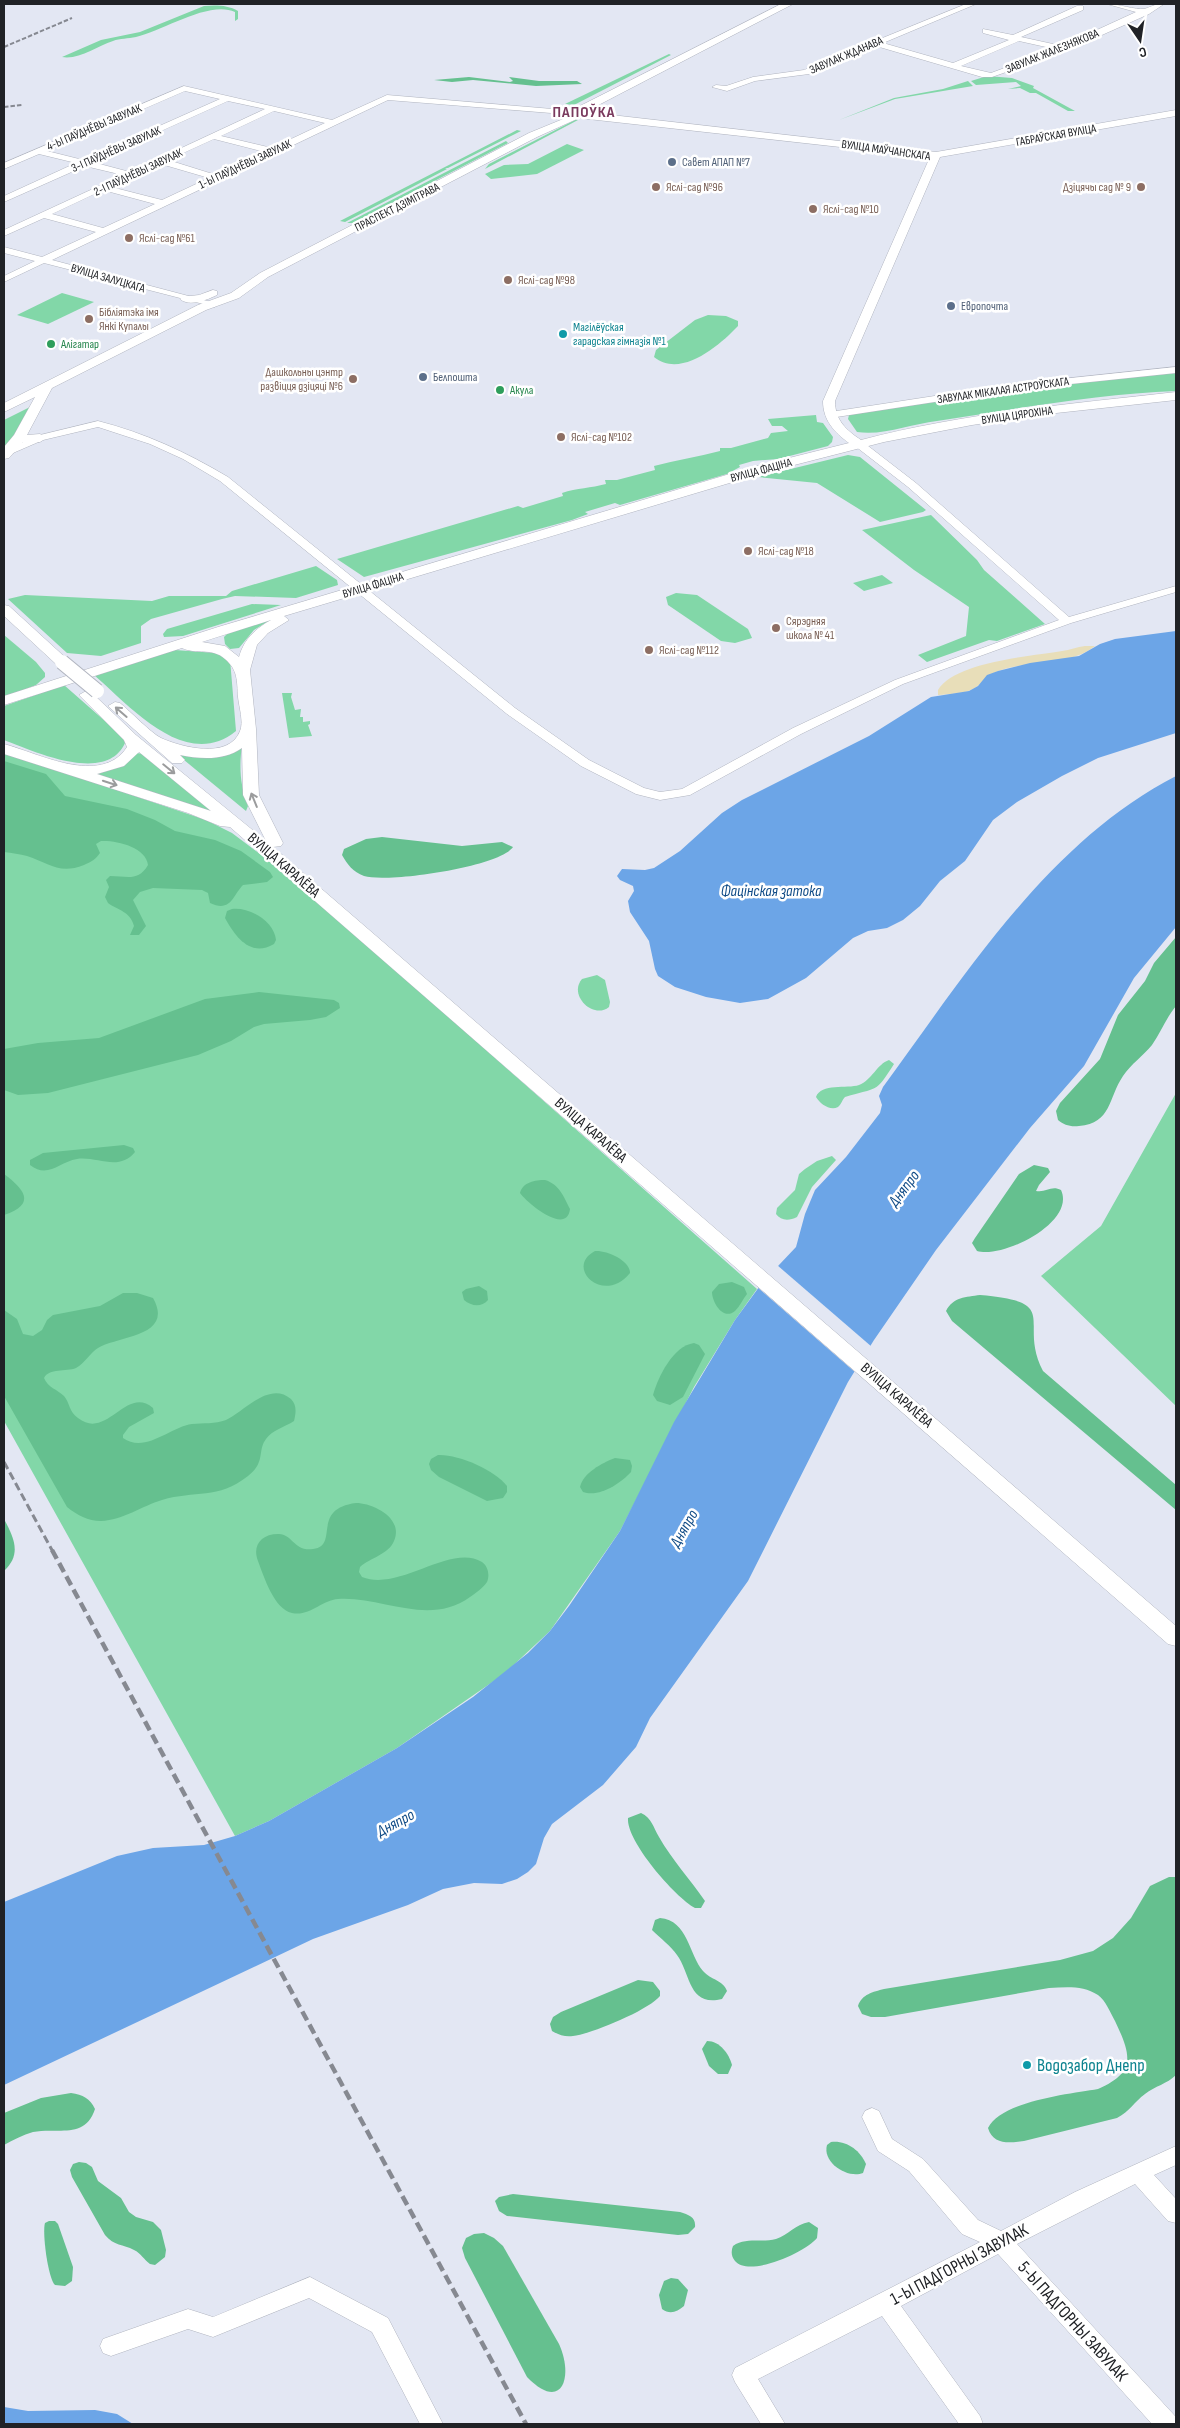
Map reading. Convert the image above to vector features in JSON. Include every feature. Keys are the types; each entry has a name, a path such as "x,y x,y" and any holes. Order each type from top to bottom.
{"main road":[{"name":"ПРАСПЕКТ ДЗІМІТРАВА","path":"4,408 206,305 257,282 264,275 552,125 572,119 576,113 788,4"},
{"path":"592,105 588,111 596,116"},
{"name":"ВУЛІЦА МАЎЧАНСКАГА","path":"576,113 936,155 829,401 830,415"},
{"name":"ГАБРАЎСКАЯ ВУЛІЦА","path":"936,155 1176,113"},
{"path":"186,299 203,298 228,286 264,275"},
{"path":"206,305 245,281"},
{"path":"4,397 46,388"},
{"path":"7,453 20,437 46,388"},
{"name":"ВУЛІЦА ЦЯРОХІНА","path":"859,444 1011,415 1176,396"},
{"path":"830,415 843,434 859,444"},
{"path":"20,437 28,439 40,438"},
{"name":"ВУЛІЦА ФАЦІНА","path":"4,701 223,630 758,470 859,444"},
{"path":"275,843 251,795 250,729 244,670 250,644 263,630 309,605"},
{"name":"ВУЛІЦА КАРАЛЁВА","path":"4,609 57,664"},
{"name":"ВУЛІЦА КАРАЛЁВА","path":"4,624 92,693 246,832 665,1187 1055,1524 1176,1621"},
{"path":"223,630 219,638 220,646 244,670"},
{"path":"172,646 204,646 224,649"},
{"path":"64,769 95,770 124,760 135,747 139,736 175,750 210,753 234,747 242,742 250,729"},
{"name":"ВУЛІЦА КАРАЛЁВА","path":"139,736 275,843 665,1187"},
{"path":"4,749 194,810 246,832"},
{"name":"ВУЛІЦА КАРАЛЁВА","path":"1055,1524 1176,1638"}],"street":[{"name":"ЗАВУЛАК ЖДАНАВА","path":"716,87 727,89 753,80 806,72 972,4"},
{"path":"1112,4 1146,12"},
{"name":"ЗАВУЛАК ЖАЛЕЗНЯКОВА","path":"954,66 985,75 992,75 1063,49 1160,4"},
{"path":"874,43 954,66 1080,8"},
{"path":"986,31 1063,49"},
{"name":"4-Ы ПАЎДНЁВЫ ЗАВУЛАК","path":"4,166 184,88 228,98"},
{"name":"1-Ы ПАЎДНЁВЫ ЗАВУЛАК","path":"4,279 387,97 576,113"},
{"path":"228,98 334,123"},
{"name":"3-І ПАЎДНЁВЫ ЗАВУЛАК","path":"4,199 228,98"},
{"name":"2-І ПАЎДНЁВЫ ЗАВУЛАК","path":"4,234 273,109"},
{"path":"214,137 272,151"},
{"path":"38,151 132,175"},
{"path":"161,161 217,178"},
{"path":"104,188 162,203"},
{"path":"44,215 103,231"},
{"name":"ВУЛІЦА ЗАЛУЦКАГА","path":"4,250 206,305"},
{"name":"ЗАВУЛАК МІКАЛАЯ АСТРОЎСКАГА","path":"830,415 1013,387 1176,370"},
{"path":"7,453 40,438 98,424 154,442 178,453 224,479 511,711 584,763 640,790 660,796 686,792 797,730 899,682 1067,621 1176,589"},
{"path":"859,444 912,485 1067,621"},
{"name":"5-Ы ПАДГОРНЫ ЗАВУЛАК","path":"872,2117 884,2145 916,2165 970,2227 1000,2242 1167,2424"},
{"name":"1-Ы ПАДГОРНЫ ЗАВУЛАК","path":"774,2424 743,2375 886,2303 1000,2242 1138,2172 1176,2155"},
{"path":"1138,2172 1176,2214"},
{"path":"111,2346 188,2319 213,2326 310,2287 380,2325 432,2424"},
{"path":"886,2303 972,2424"}],"green space":[{"path":"204,6 222,6 234,9 238,11 238,19 235,21 235,12 224,9 212,10 199,13 147,34 107,43 81,55 62,57 101,40 140,32"},
{"path":"669,54 671,55 574,105 565,104"},
{"path":"987,76 1012,78 1034,86 1033,88 1075,111 1068,111 1036,93 1030,93 1020,88 1008,89 1021,86 1016,82 976,85 971,81"},
{"path":"469,77 510,82 513,81 509,77 539,81 577,81 582,84 536,86 473,80 452,82 434,80"},
{"path":"968,81 973,86 895,99 839,120 894,98 943,89"},
{"path":"578,120 485,169 489,164"},
{"path":"517,130 521,131 445,168 447,169 345,222 340,221"},
{"path":"506,141 508,143 353,223 347,223"},
{"path":"567,144 584,150 537,174 491,179 485,174 504,165 528,164"},
{"path":"62,293 94,302 48,324 17,315"},
{"path":"708,315 726,316 738,321 738,326 711,350 688,362 665,363 654,357 656,350 695,320"},
{"path":"1176,371 1176,391 1116,395 1056,403 867,433 857,432 848,419 849,415 980,392"},
{"path":"34,405 6,451 4,452 4,420"},
{"path":"816,415 817,422 823,423 833,437 832,442 828,446 778,459 753,461 739,465 740,467 727,474 620,505 615,503 585,512 588,514 572,520 364,577 337,559 518,506 523,508 563,496 562,493 568,491 606,484 605,480 617,480 655,470 654,466 720,451 720,448 731,448 768,438 771,433 788,431 782,426 772,426 768,419"},
{"path":"848,455 860,457 926,510 880,522 817,483 758,477"},
{"path":"931,515 977,560 984,570 1045,624 997,641 989,640 927,662 918,655 966,636 969,607 914,570 862,530"},
{"path":"316,566 337,580 338,585 296,598 235,596 151,619 141,626 141,643 101,656 67,653 8,599 25,595 152,601 169,596 226,596 232,591"},
{"path":"882,575 893,583 864,591 853,583"},
{"path":"676,593 697,595 748,629 752,638 735,643 721,641 668,605 666,597"},
{"path":"252,604 281,605 183,636 164,637 163,634 167,629"},
{"path":"270,620 254,630 239,648 230,649 225,644 224,637 228,633"},
{"path":"4,635 36,662 45,673 45,677 36,685 4,698"},
{"path":"175,650 216,653 230,659 236,731 217,742 198,744 179,739 160,730 142,717 94,675"},
{"path":"64,685 122,736 125,743 116,755 102,762 68,761 50,757 4,740 4,706"},
{"path":"282,693 292,693 291,697 295,710 301,709 300,717 303,717 303,722 310,721 308,725 312,736 289,738"},
{"path":"242,745 241,776 248,806 246,811 178,755"},
{"path":"4,752 206,820 232,833 283,871 757,1289 735,1320 694,1387 620,1531 550,1631 504,1674 397,1748 269,1821 235,1836 4,1421"},
{"path":"136,753 145,754 219,816 89,772"},
{"path":"4,761 46,774 65,796 127,809 155,820 175,831 215,840 241,851 270,872 273,877 267,882 243,885 231,901 223,906 210,903 208,893 202,890 153,888 140,892 133,900 146,926 139,935 130,935 134,926 130,917 108,903 105,897 109,887 106,880 110,876 132,877 140,874 148,865 146,859 136,849 122,843 107,841 101,841 96,844 100,853 93,860 84,865 68,869 54,867 24,855 4,852"},
{"path":"382,837 462,846 502,842 513,847 504,854 466,867 418,875 377,878 364,876 357,872 346,862 342,855 344,849 366,839"},
{"path":"232,909 246,910 266,921 274,933 276,940 274,944 265,948 258,948 244,943 225,918 227,911"},
{"path":"1176,937 1176,1006 1152,1045 1123,1076 1108,1108 1098,1120 1090,1124 1073,1126 1058,1120 1056,1111 1060,1103 1100,1059 1118,1015 1145,981 1154,963"},
{"path":"597,975 605,980 610,1002 609,1007 603,1010 596,1010 584,1004 578,992 578,985 582,979"},
{"path":"259,992 334,1000 339,1003 340,1008 326,1017 264,1024 254,1027 231,1041 198,1055 48,1093 18,1095 4,1090 4,1049 38,1043 99,1038 205,999"},
{"path":"889,1060 894,1064 879,1085 870,1090 845,1097 838,1107 826,1106 816,1097 823,1090 829,1088 854,1086 864,1083 881,1065"},
{"path":"1176,1093 1176,1406 1041,1276 1101,1226"},
{"path":"124,1145 133,1148 135,1152 129,1158 122,1161 108,1162 77,1159 48,1170 36,1169 30,1165 30,1160 43,1153"},
{"path":"832,1156 836,1160 812,1187 797,1217 785,1220 780,1218 776,1214 777,1208 795,1190 799,1174 817,1161"},
{"path":"1034,1165 1048,1168 1050,1172 1036,1191 1054,1188 1061,1190 1063,1202 1058,1214 1034,1236 1019,1244 989,1252 977,1251 972,1243 975,1238 1019,1174"},
{"path":"4,1174 17,1185 24,1196 24,1201 14,1211 4,1215"},
{"path":"545,1180 557,1188 570,1209 567,1216 562,1219 546,1215 530,1204 520,1193 527,1184 533,1181"},
{"path":"595,1251 605,1252 622,1260 629,1268 630,1273 619,1282 609,1286 599,1285 591,1280 585,1274 584,1266 586,1258"},
{"path":"732,1282 744,1287 747,1294 735,1311 726,1314 716,1305 712,1292 719,1284"},
{"path":"479,1286 487,1291 488,1300 485,1303 476,1305 464,1300 462,1292"},
{"path":"123,1293 137,1293 153,1298 158,1311 156,1321 150,1328 98,1348 76,1368 54,1371 44,1378 50,1386 64,1396 73,1413 78,1418 88,1423 98,1423 134,1403 143,1403 153,1408 154,1413 129,1427 123,1435 123,1438 131,1442 140,1443 158,1438 184,1426 226,1420 265,1395 274,1393 283,1394 293,1401 295,1415 294,1421 275,1431 263,1443 259,1461 254,1471 237,1484 216,1492 162,1500 117,1518 96,1521 83,1517 67,1507 4,1396 4,1310 17,1319 23,1334 33,1336 42,1330 47,1320 53,1315 100,1306"},
{"path":"980,1295 1006,1298 1022,1303 1030,1309 1033,1317 1036,1354 1043,1371 1176,1485 1176,1510 952,1321 946,1311 952,1303 960,1298"},
{"path":"694,1343 699,1345 705,1354 683,1397 670,1405 657,1401 653,1395 668,1363 679,1350 686,1345"},
{"path":"438,1455 456,1457 476,1464 501,1480 507,1486 507,1492 503,1498 487,1501 439,1477 431,1470 429,1464 431,1459"},
{"path":"615,1458 630,1460 631,1472 622,1481 603,1491 596,1493 583,1492 580,1487 585,1477 599,1466"},
{"path":"356,1503 371,1506 385,1513 395,1525 396,1533 392,1545 384,1553 360,1567 359,1572 362,1577 377,1580 392,1578 455,1558 469,1558 482,1562 486,1566 487,1582 470,1597 454,1606 438,1610 405,1608 354,1599 338,1599 326,1602 304,1613 292,1613 286,1610 275,1599 263,1575 256,1556 259,1542 267,1536 283,1534 301,1548 313,1549 321,1546 325,1541 329,1519 334,1512 342,1507"},
{"path":"4,1519 13,1539 15,1552 10,1565 4,1571"},
{"path":"641,1813 650,1820 670,1854 705,1901 701,1908 695,1908 676,1893 643,1854 629,1828 628,1818"},
{"path":"1169,1877 1176,1877 1176,2075 1145,2094 1117,2118 1013,2142 998,2140 990,2134 988,2128 1007,2111 1021,2105 1054,2096 1098,2089 1120,2076 1127,2061 1124,2043 1106,2003 1101,1997 1092,1992 1074,1987 1049,1988 885,2017 871,2017 862,2014 858,2006 865,1996 884,1989 1060,1960 1093,1951 1113,1938 1131,1918 1150,1886"},
{"path":"660,1918 669,1920 677,1925 687,1939 703,1971 725,1987 727,1991 722,1999 711,2000 697,1994 677,1955 652,1930 655,1920"},
{"path":"638,1980 653,1982 660,1991 660,1996 654,2002 593,2031 570,2036 552,2031 550,2024 553,2017 561,2012"},
{"path":"707,2041 716,2043 729,2057 732,2065 728,2074 718,2074 709,2066 702,2049"},
{"path":"71,2093 86,2098 95,2109 90,2119 84,2125 77,2129 33,2132 4,2145 4,2113 41,2098"},
{"path":"831,2142 847,2144 856,2150 866,2164 863,2173 850,2174 832,2163 826,2152 827,2145"},
{"path":"79,2162 86,2163 92,2167 98,2181 121,2198 129,2212 136,2217 153,2222 161,2230 166,2250 165,2257 155,2265 150,2264 136,2251 108,2239 72,2177 70,2170 73,2164"},
{"path":"513,2194 680,2212 689,2215 693,2219 695,2227 688,2234 678,2235 507,2216 499,2211 495,2201 499,2197"},
{"path":"55,2221 58,2224 73,2267 72,2281 65,2286 55,2285 50,2274 44,2236 45,2223"},
{"path":"809,2222 818,2228 817,2238 802,2250 790,2256 752,2267 742,2265 735,2261 733,2257 733,2246 738,2243 776,2239"},
{"path":"484,2233 494,2238 503,2246 559,2344 563,2356 565,2378 562,2386 556,2391 549,2392 539,2387 527,2377 465,2258 462,2248 466,2238 474,2234"},
{"path":"671,2278 678,2279 688,2290 684,2306 671,2312 662,2309 659,2295 664,2281"}],"sand":[{"path":"1085,646 1095,646 1074,657 1022,665 998,671 969,691 938,695 938,690 947,680 976,667 1014,658 1065,651"}],"water":[{"name":"Фацінская затока","path":"1176,631 1176,733 1098,758 1017,802 993,820 965,861 940,881 920,906 903,920 887,928 868,931 853,938 806,978 768,999 740,1003 706,997 675,987 658,976 649,941 630,912 628,901 634,891 633,886 620,880 617,876 622,869 645,870 654,868 680,851 722,813 742,800 869,736 931,697 969,691 978,686 987,675 998,671 1030,663 1079,656 1100,644 1115,639"},
{"name":"Дняпро","path":"1176,776 1176,927 1134,978 1084,1066 1030,1128 936,1250 874,1340 848,1382 748,1581 650,1718 636,1747 603,1785 552,1824 544,1838 536,1864 517,1879 502,1884 474,1883 443,1889 408,1905 313,1939 4,2085 4,1902 117,1856 153,1848 204,1845 235,1836 269,1821 397,1748 473,1697 528,1653 550,1631 569,1606 620,1531 674,1422 735,1320 762,1283 796,1247 805,1214 815,1190 846,1157 880,1113 882,1105 879,1096 883,1087 978,956 1049,874 1088,837 1130,804"},
{"path":"4,2407 28,2411 95,2410 117,2414 133,2424 4,2424"}],"pier":[{"path":"777,1265 872,1347 856,1373 756,1286"}],"railway":[{"path":"4,47 72,18"},
{"path":"4,107 22,105"},
{"path":"4,1462 53,1552"},
{"path":"52,1550 526,2424"}],"place":[{"name":"Савет АПАП №7","path":"672,162"},
{"name":"Яслі-сад №96","path":"656,187"},
{"name":"Дзіцячы сад № 9","path":"1141,187"},
{"name":"Яслі-сад №10","path":"813,209"},
{"name":"Яслі-сад №61","path":"129,238"},
{"name":"Яслі-сад №98","path":"508,280"},
{"name":"Европочта","path":"951,306"},
{"name":"Бібліятэка імя Янкі Купалы","path":"89,319"},
{"name":"Магілёўская гарадская гімназія №1","path":"563,334"},
{"name":"Алігатар","path":"51,344"},
{"name":"Белпошта","path":"423,377"},
{"name":"Дашкольны цэнтр развіцця дзіцяці №6","path":"353,379"},
{"name":"Акула","path":"500,390"},
{"name":"Яслі-сад №102","path":"561,437"},
{"name":"Яслі-сад №18","path":"748,551"},
{"name":"Сярэдняя школа № 41","path":"776,628"},
{"name":"Яслі-сад №112","path":"649,650"},
{"name":"Водозабор Днепр","path":"1027,2065"}],"district":[{"name":"ПАПОЎКА","path":"584,111"}]}
